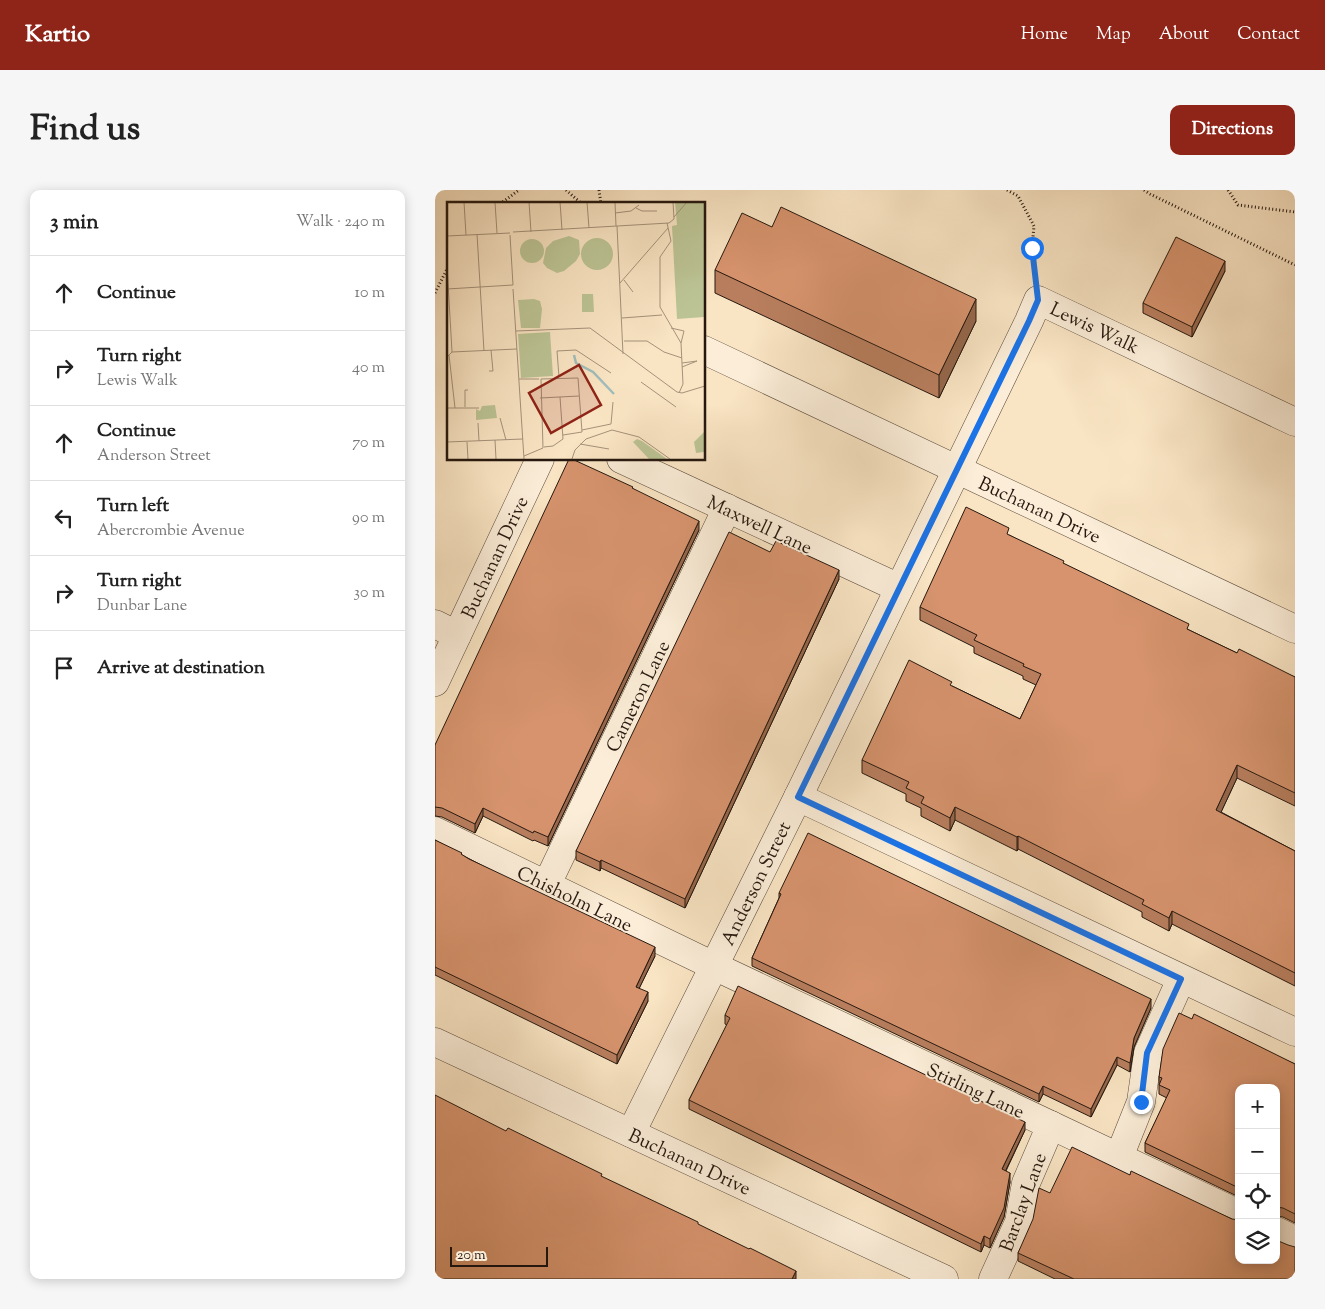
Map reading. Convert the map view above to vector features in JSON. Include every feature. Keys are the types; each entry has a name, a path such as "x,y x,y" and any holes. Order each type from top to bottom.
{"street":[{"name":"Lewis Walk","path":"957,469 1038,300 1295,422"},
{"name":"Buchanan Drive","path":"705,350 1295,629"},
{"name":"Buchanan Drive","path":"435,682 446,630 539,460"},
{"name":"Maxwell Lane","path":"623,460 899,588"},
{"name":"Anderson Street","path":"631,1133 798,797 957,469"},
{"name":"Cameron Lane","path":"547,884 727,508"},
{"path":"798,797 1295,1032"},
{"name":"Chisholm Lane","path":"435,830 714,966"},
{"name":"Stirling Lane","path":"714,966 1235,1212"},
{"path":"1119,1157 1141,1102 1147,1053 1181,979"},
{"name":"Buchanan Drive","path":"435,1042 944,1279"},
{"name":"Barclay Lane","path":"993,1279 1019,1222 1026,1183 1051,1125"},
{"path":"1280,1233 1295,1240"}],"path":[{"path":"503,202 519,190"},
{"path":"566,190 579,202"},
{"path":"1007,190 1018,196 1034,226 1032,248 1038,300"},
{"path":"1144,190 1295,265"},
{"path":"1228,190 1238,205 1295,212"},
{"path":"435,293 447,268"}],"building":[{"path":"781,207 976,299 939,375 715,270 742,213 772,227"},
{"path":"1176,237 1225,261 1192,327 1143,303"},
{"path":"569,460 574,460 633,487 699,521 548,837 534,831 533,833 483,808 475,824 442,808 435,807 435,745"},
{"path":"966,507 1009,528 1007,534 1189,624 1187,629 1237,653 1239,649 1295,677 1295,793 1237,765 1216,810 1295,851 1295,973 1172,911 1169,918 1142,904 1144,900 1018,836 955,807 950,818 921,803 924,797 906,788 909,782 862,760 909,660 952,682 950,685 1020,719 1041,674 974,640 977,635 920,607"},
{"path":"729,532 770,552 776,541 839,570 685,899 601,860 600,862 576,851"},
{"path":"808,833 1151,999 1134,1038 1130,1063 1117,1057 1091,1109 1043,1086 1039,1094 752,958 781,894 779,893"},
{"path":"435,840 462,853 469,859 655,947 636,987 648,992 617,1055 435,967"},
{"path":"738,986 1025,1122 1002,1169 1010,1173 1004,1208 990,1239 984,1236 981,1244 689,1100 730,1018 725,1015"},
{"path":"1179,1013 1192,1019 1194,1014 1295,1064 1295,1214 1280,1208 1280,1084 1235,1084 1235,1186 1145,1143 1170,1090 1159,1085 1162,1078 1159,1077 1163,1049"},
{"path":"435,1095 506,1131 508,1128 602,1174 601,1176 796,1271 792,1279 435,1279"},
{"path":"1072,1147 1130,1175 1131,1171 1235,1219 1235,1264 1280,1264 1280,1242 1295,1247 1295,1279 1074,1279 1018,1253 1033,1219 1039,1188 1050,1193"}],"route":[{"path":"1032,248 1038,300 798,797 1181,979 1147,1053 1141,1102"}]}
